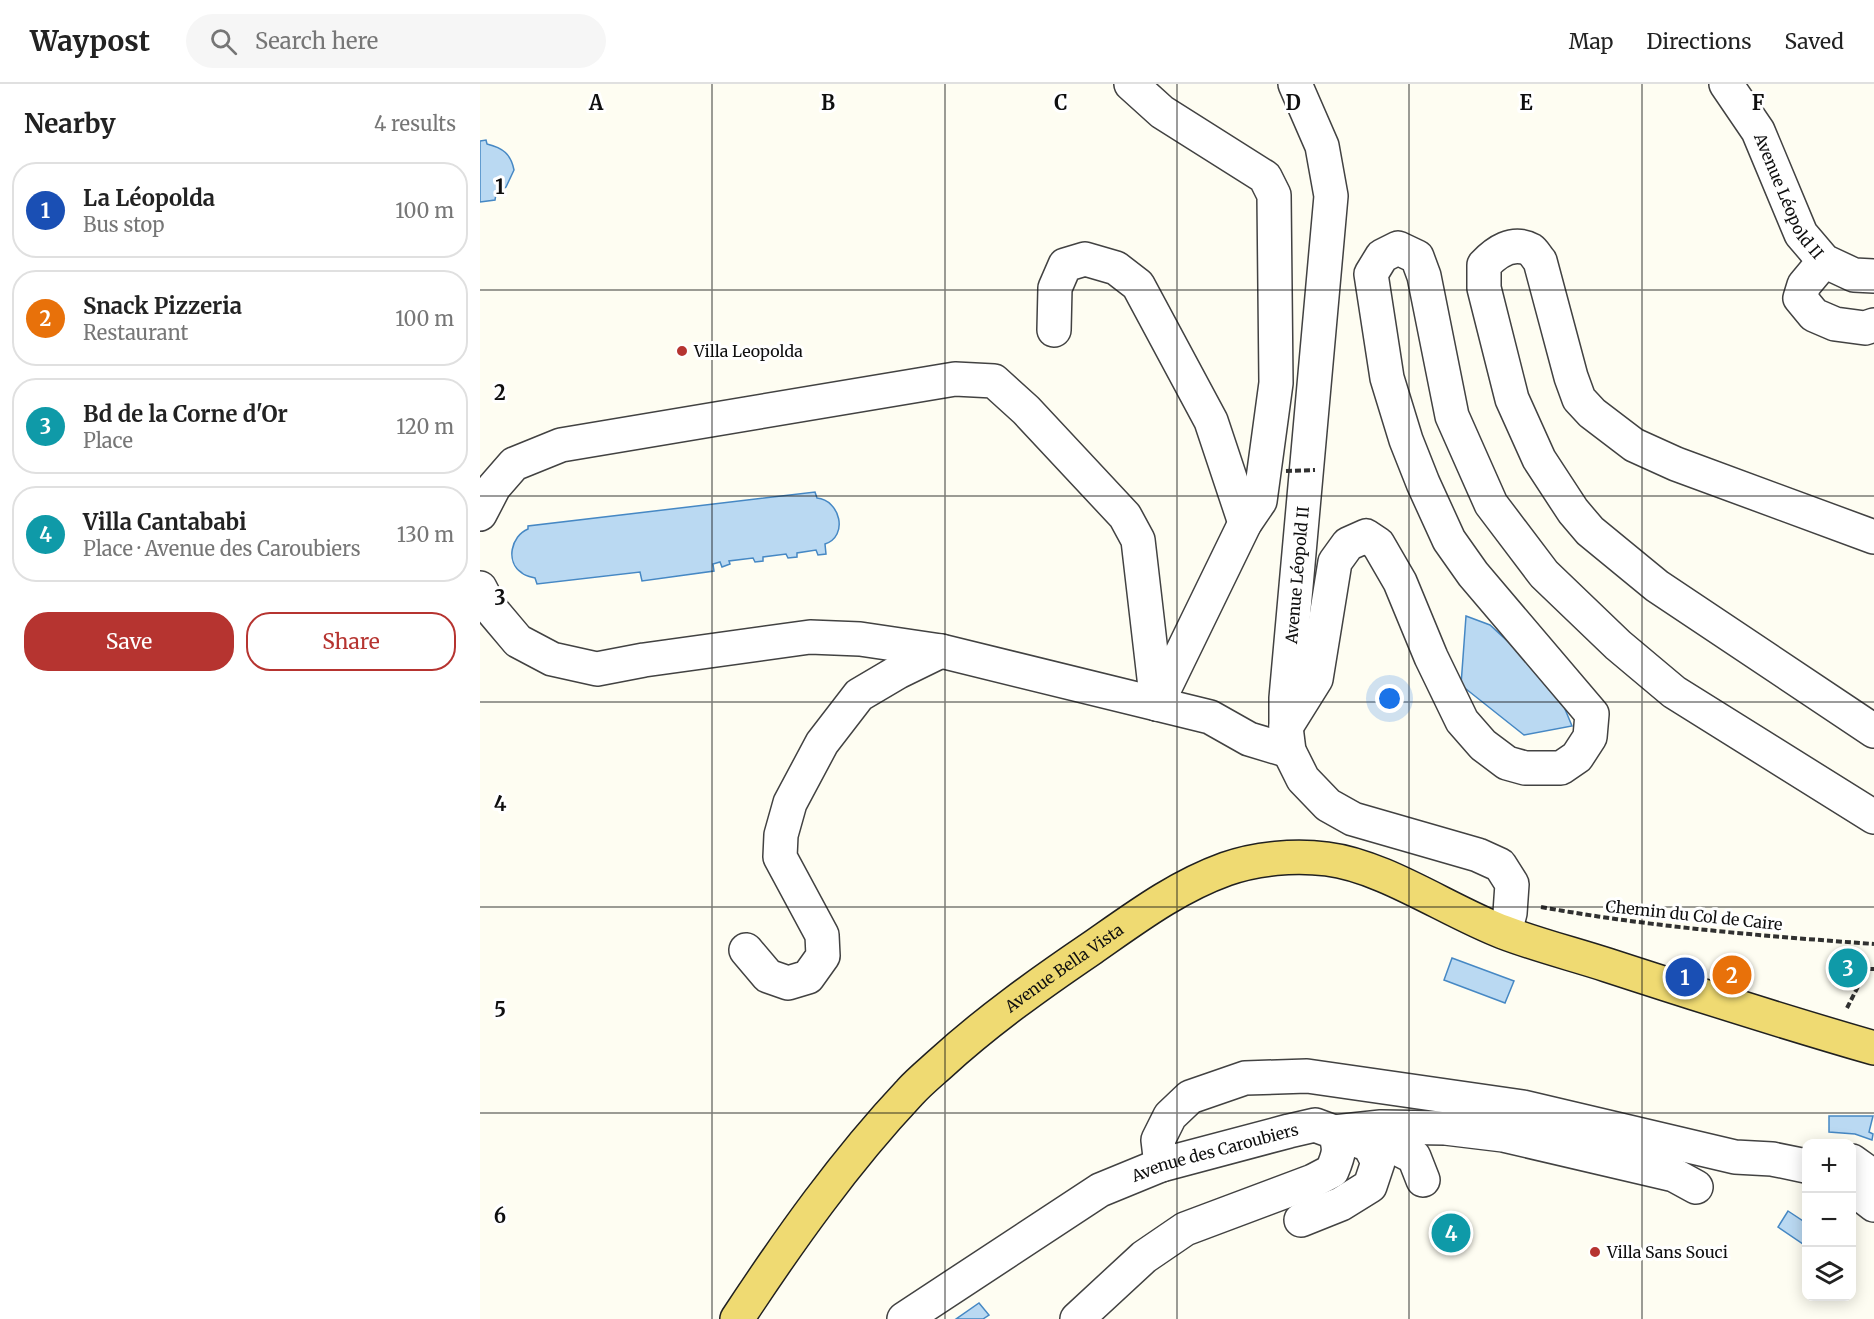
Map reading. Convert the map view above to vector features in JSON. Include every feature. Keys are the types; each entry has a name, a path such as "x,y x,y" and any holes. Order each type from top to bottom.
{"main road":[{"name":"Avenue Bella Vista","path":"737,1319 805,1219 868,1139 912,1089 969,1039 1054,974 1162,900 1195,881 1231,867 1298,857 1331,860 1366,870 1401,884 1456,912 1505,933 1748,1011 1874,1048"}],"street":[{"path":"1131,84 1162,112 1265,177 1274,195 1276,383 1260,501 1245,523 1157,704"},
{"name":"Avenue Léopold II","path":"1295,84 1322,146 1331,196 1286,698 1288,739 1303,779 1328,805 1353,819 1478,855 1500,865 1512,884 1512,901 1505,933"},
{"name":"Avenue Léopold II","path":"1726,84 1758,131 1801,234 1824,261 1854,275 1874,276"},
{"path":"1874,537 1676,464 1634,445 1592,413 1580,399 1571,377 1540,261 1531,250 1512,246 1494,254 1484,265 1484,288 1512,399 1539,459 1573,511 1590,531 1657,586 1874,731"},
{"path":"480,588 491,609 518,641 552,659 597,669 810,637 860,639 941,651 1210,717 1249,739 1288,739 1316,679 1335,562 1348,544 1366,536 1378,544 1400,582 1431,657 1462,721 1483,745 1507,763 1525,768 1561,768 1577,757 1590,737 1592,714 1473,574 1449,540 1406,440 1387,378 1371,274 1382,256 1398,249 1417,257 1424,276 1452,416 1491,504 1544,574 1618,645 1674,692 1874,818"},
{"path":"1054,330 1055,288 1065,265 1085,258 1116,268 1138,285 1211,421 1245,523"},
{"path":"1824,261 1804,285 1800,298 1814,315 1834,324 1865,328 1874,325"},
{"path":"480,514 494,487 514,464 561,445 955,379 994,381 1026,410 1125,516 1138,540 1157,704"},
{"path":"746,950 768,976 788,983 808,977 823,956 822,935 780,857 781,835 790,803 822,743 859,695 898,672 941,651"},
{"path":"1161,1165 1158,1140 1170,1116 1190,1097 1245,1078 1307,1076 1523,1107 1735,1157 1772,1159 1802,1165"},
{"name":"Avenue des Caroubiers","path":"904,1319 1100,1190 1161,1165 1315,1125 1347,1139"},
{"path":"1077,1319 1144,1257 1185,1229 1313,1181 1332,1171 1347,1139 1381,1127 1445,1128 1503,1135 1674,1175 1695,1187"},
{"path":"1347,1139 1383,1141 1414,1157 1424,1180"},
{"path":"1301,1220 1341,1204 1370,1186 1378,1162 1347,1139"},
{"path":"1772,1159 1788,1149 1802,1147"},
{"path":"1856,1164 1874,1177"},
{"path":"1856,1192 1874,1205"}],"path":[{"path":"1286,471 1315,470"},
{"name":"Chemin du Col de Caire","path":"1512,901 1589,916 1729,933 1874,944"},
{"path":"1833,1036 1867,969 1874,969"}],"water":[{"path":"486,140 487,144 505,152 514,170 506,187 496,194 495,200 480,202 480,141"},
{"path":"815,492 817,498 831,505 839,519 837,534 825,544 826,554 818,555 816,550 797,553 797,557 788,558 786,554 763,557 763,561 755,562 753,558 729,561 730,564 722,567 720,562 713,564 714,571 642,581 640,572 537,584 535,578 525,575 513,562 514,543 522,532 528,529 528,526"},
{"path":"1466,616 1490,625 1555,685 1572,726 1524,735 1461,685"},
{"path":"1452,958 1514,981 1505,1003 1444,980"},
{"path":"1829,1116 1873,1116 1869,1132 1873,1134 1872,1140 1855,1134 1829,1132"},
{"path":"1788,1211 1802,1220 1802,1243 1778,1227"},
{"path":"979,1303 989,1315 983,1319 956,1319"}],"place":[{"name":"Villa Leopolda","path":"682,351"},
{"name":"Bd de la Corne d'Or","path":"1848,968"},
{"name":"Snack Pizzeria","path":"1732,975"},
{"name":"La Léopolda","path":"1685,977"},
{"name":"Villa Cantababi","path":"1451,1233"},
{"name":"Villa Sans Souci","path":"1595,1252"}]}
